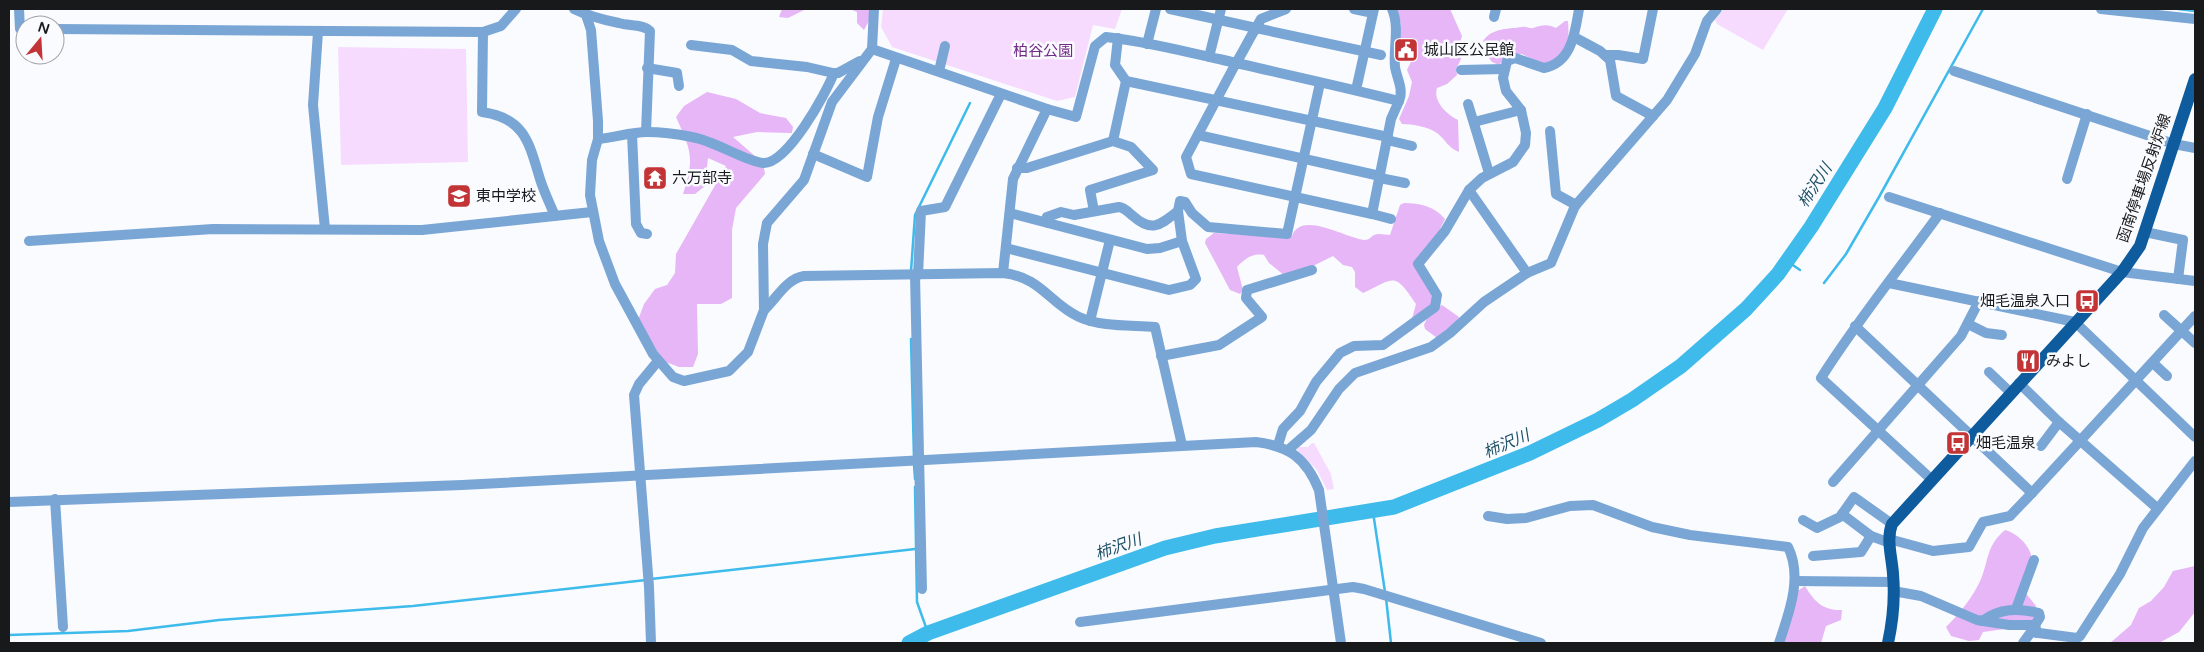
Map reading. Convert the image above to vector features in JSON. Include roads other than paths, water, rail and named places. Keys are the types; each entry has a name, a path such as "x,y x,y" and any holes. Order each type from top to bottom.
{"main road":[{"name":"函南停車場反射炉線","path":"1888,643 1892,627 1893,586 1890,541 1892,524 1971,435 2122,272 2140,246 2195,80"}],"street":[{"path":"65,29 483,32 501,26 516,9"},
{"path":"574,9 586,15 648,28 650,34 647,68 646,132"},
{"path":"586,15 591,30 598,139 590,181 592,212 602,252 612,278 658,360 673,377 684,381 729,370 748,352 764,310 764,233 772,215 804,180 832,102 872,49 874,9"},
{"path":"1148,44 1156,9"},
{"path":"1170,9 1219,13 1256,28 1381,55"},
{"path":"1286,9 1261,19 1185,160 1191,174 1391,219"},
{"path":"1354,9 1373,11 1356,90"},
{"path":"1372,214 1391,119 1402,94 1395,66 1395,17 1392,9"},
{"path":"1278,445 1283,429 1300,411 1316,382 1340,354 1354,346 1383,345 1435,307 1437,294 1418,264 1445,231 1469,190 1489,174 1513,162 1526,145 1526,133 1521,110 1504,88 1504,69 1507,61 1516,58 1537,66 1551,67 1567,54 1574,37 1579,9"},
{"path":"1606,55 1643,59 1653,9"},
{"path":"1288,450 1311,430 1339,389 1355,373 1378,363 1431,347 1450,333 1484,302 1527,273 1551,263 1576,205 1667,100 1690,63 1707,20 1717,9"},
{"path":"2100,9 2195,19"},
{"path":"1209,57 1219,13"},
{"path":"318,32 314,105 325,229"},
{"path":"483,32 482,112 499,114 514,123 529,141 541,183 555,216"},
{"path":"872,49 896,59 939,71 1001,94 1076,116 1096,46 1106,37 1209,57 1399,101"},
{"path":"1574,37 1606,55 1611,63 1616,96 1653,116"},
{"path":"1118,38 1115,65 1126,81 1312,120 1388,138 1412,146"},
{"path":"691,45 732,50 751,61 806,67 834,73 863,60"},
{"path":"939,71 945,46"},
{"path":"813,154 867,177 878,117 896,59"},
{"path":"647,68 677,73 679,86"},
{"path":"1461,70 1504,69"},
{"path":"1954,71 2174,144 2195,148"},
{"path":"598,139 646,132 706,140 756,161 769,162 780,157 794,140 823,97 834,73"},
{"path":"1112,141 1126,81"},
{"path":"1006,248 1169,290 1190,286 1195,282 1196,275 1182,241 1178,211 1179,204 1183,201 1192,213 1208,226 1287,234 1320,83"},
{"path":"922,589 917,275 921,211 944,207 1001,94"},
{"path":"1468,104 1489,174"},
{"path":"1003,273 1012,182 1017,168 1047,109"},
{"path":"1474,122 1521,110"},
{"path":"2067,179 2087,114"},
{"path":"1550,131 1556,194 1576,205"},
{"path":"632,134 636,224 638,230 647,234"},
{"path":"1198,135 1304,158 1405,183"},
{"path":"1017,168 1027,168 1112,141 1128,146 1153,170 1090,190 1094,211"},
{"path":"1469,190 1527,273"},
{"path":"1889,197 2122,272 2195,281"},
{"path":"1048,223 1047,217 1061,212 1074,215 1123,208 1145,226 1150,226 1160,224 1178,211"},
{"path":"30,241 213,230 422,230 592,212"},
{"path":"1010,213 1110,240 1154,249 1182,241"},
{"path":"1931,479 1821,378 1855,326 1940,213"},
{"path":"2144,232 2183,240 2178,279"},
{"path":"1090,321 1110,240"},
{"path":"1161,356 1219,345 1262,318 1246,298 1247,290 1312,270"},
{"path":"764,310 780,295 787,284 796,277 1003,273 1038,285 1077,316 1090,321 1155,327 1182,445"},
{"path":"1889,283 2075,322 2195,437"},
{"path":"1833,482 1877,429 1952,347 1968,324 1979,301"},
{"path":"2164,315 2195,343"},
{"path":"1842,514 1871,536 1890,541 1933,551 1969,547 1983,522 2010,516 2195,316"},
{"path":"1968,324 1986,333 2002,335"},
{"path":"1855,326 2032,492"},
{"path":"651,643 641,474 634,395 639,384 658,360"},
{"path":"2153,363 2167,376"},
{"path":"1989,372 2014,388 2059,422 2157,508"},
{"path":"2041,446 2059,422"},
{"path":"9,502 462,485 1256,442 1278,445 1288,450 1307,467 1319,490 1342,643"},
{"path":"1795,581 1893,586 1982,621 2036,629 2077,638 2120,574 2143,528 2195,461"},
{"path":"1802,520 1817,528 1842,514 1854,497 1892,524"},
{"path":"55,499 63,627"},
{"path":"1488,516 1507,519 1526,518 1570,506 1593,505 1652,527 1690,535 1788,547 1791,554 1795,581 1779,643"},
{"path":"1813,556 1861,552 1871,536"},
{"path":"2016,609 2034,560"},
{"path":"1080,622 1334,591 1353,587 1364,588 1541,643"},
{"path":"1982,621 1991,614 2016,609 2039,613 2040,617 2036,629 2029,633 2023,643"}],"waterway":[{"name":"柿沢川","path":"909,643 928,633 1165,548 1215,536 1394,507 1530,453 1598,420 1632,400 1681,366 1746,309 1778,274 1811,227 1885,108 1935,9"},
{"path":"1824,283 1846,254 1983,9"},
{"path":"2178,9 2195,11"},
{"path":"911,271 915,215 970,103"},
{"path":"1787,261 1800,270"},
{"path":"911,339 914,459"},
{"path":"914,464 915,479"},
{"path":"915,487 917,602 928,633"},
{"path":"1373,512 1385,592"},
{"path":"651,579 915,549"},
{"path":"9,635 128,631 219,620 413,606 646,580"},
{"path":"1386,598 1391,643"}],"place":[{"name":"城山区公民館","path":"1406,50"},
{"name":"六万部寺","path":"655,178"},
{"name":"東中学校","path":"459,196"},
{"name":"畑毛温泉入口","path":"2087,301"},
{"name":"みよし","path":"2028,361"},
{"name":"畑毛温泉","path":"1958,443"}],"park label":[{"name":"柏谷公園","path":"1043,51"}]}
